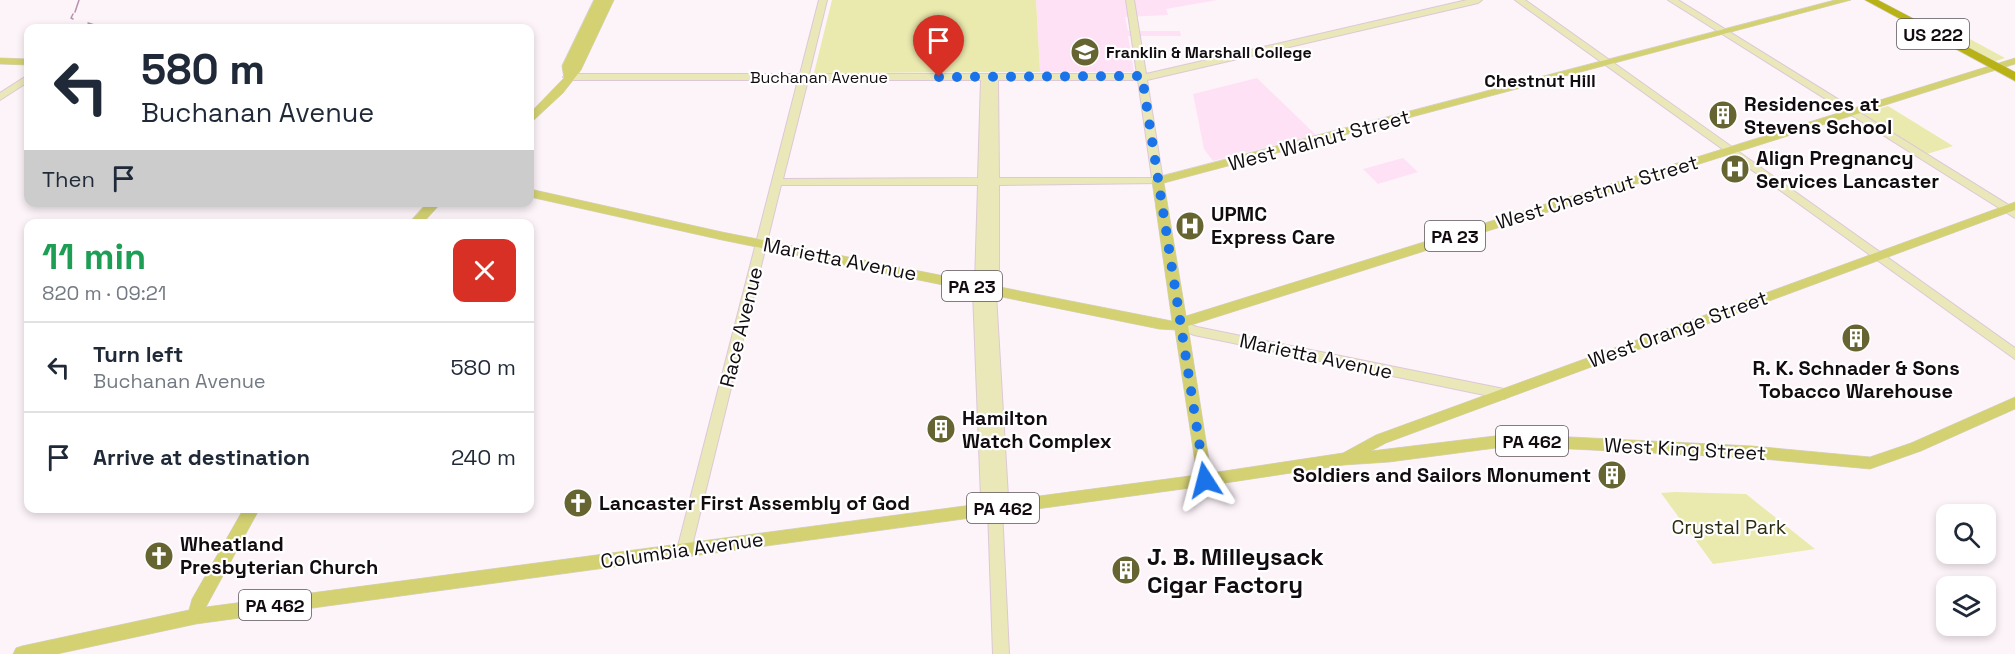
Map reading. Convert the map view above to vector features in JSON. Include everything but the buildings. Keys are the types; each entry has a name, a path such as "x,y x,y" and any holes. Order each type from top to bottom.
{"highway":[{"name":"US 222","path":"1870,0 2015,78"}],"main road":[{"path":"568,77 567,66 599,0"},
{"path":"534,114 559,91 568,77 576,70 609,0"},
{"name":"West Walnut Street","path":"1158,181 1846,0"},
{"path":"0,61 24,62"},
{"name":"West Chestnut Street","path":"1181,325 1205,314 2015,61"},
{"path":"1158,181 1205,480"},
{"name":"Marietta Avenue","path":"534,194 763,244 1147,322 1181,325"},
{"path":"419,219 431,207"},
{"name":"West Orange Street","path":"1344,459 1381,439 1878,256 2012,210"},
{"name":"West King Street","path":"1344,459 1389,456 1511,440 1752,452 1870,463 1916,447 2015,404"},
{"name":"Columbia Avenue","path":"22,654 117,631 196,616 995,509 1344,459"},
{"path":"196,616 198,604 249,513"}],"street":[{"name":"Race Avenue","path":"684,550 824,0"},
{"path":"1130,0 1158,181"},
{"name":"Buchanan Avenue","path":"568,77 1142,76 1169,73 1478,0"},
{"path":"1519,0 2015,354"},
{"path":"1672,0 2012,210"},
{"path":"991,77 994,81 988,181 986,289 1001,497 995,509 1001,654"},
{"path":"0,97 24,81"},
{"name":"West Walnut Street","path":"779,182 1158,181"},
{"name":"Marietta Avenue","path":"1181,325 1194,331 1504,394"}],"shaded area":[{"name":"Franklin & Marshall College","path":"1036,0 1217,0 1166,9 1168,15 1125,17 1128,31 1180,31 1181,36 1128,36 1134,72 1040,72"},
{"path":"1257,78 1316,135 1213,161 1204,149 1193,94"},
{"path":"1403,158 1418,172 1378,184 1363,169"}],"green space":[{"path":"832,0 1036,0 1040,72 814,73"},
{"path":"1968,38 2005,58 1993,62 1956,42"},
{"path":"1888,106 1953,146 1927,154 1862,114"},
{"name":"Crystal Park","path":"1661,493 1746,494 1815,549 1713,564"}],"waterway":[{"path":"75,12 79,0"},
{"path":"73,14 71,18 73,19"}],"place":[{"name":"Franklin & Marshall College","path":"1085,52"},
{"name":"Residences at Stevens School","path":"1723,115"},
{"name":"Align Pregnancy Services Lancaster","path":"1735,169"},
{"name":"UPMC Express Care","path":"1190,226"},
{"name":"R. K. Schnader & Sons Tobacco Warehouse","path":"1856,338"},
{"name":"Hamilton Watch Complex","path":"941,429"},
{"name":"Soldiers and Sailors Monument","path":"1612,475"},
{"name":"Lancaster First Assembly of God","path":"578,503"},
{"name":"Wheatland Presbyterian Church","path":"159,556"},
{"name":"J. B. Milleysack Cigar Factory","path":"1126,570"}],"district":[{"name":"Chestnut Hill","path":"1540,80"}],"route":[{"path":"939,77 1142,76 1205,480"}]}
